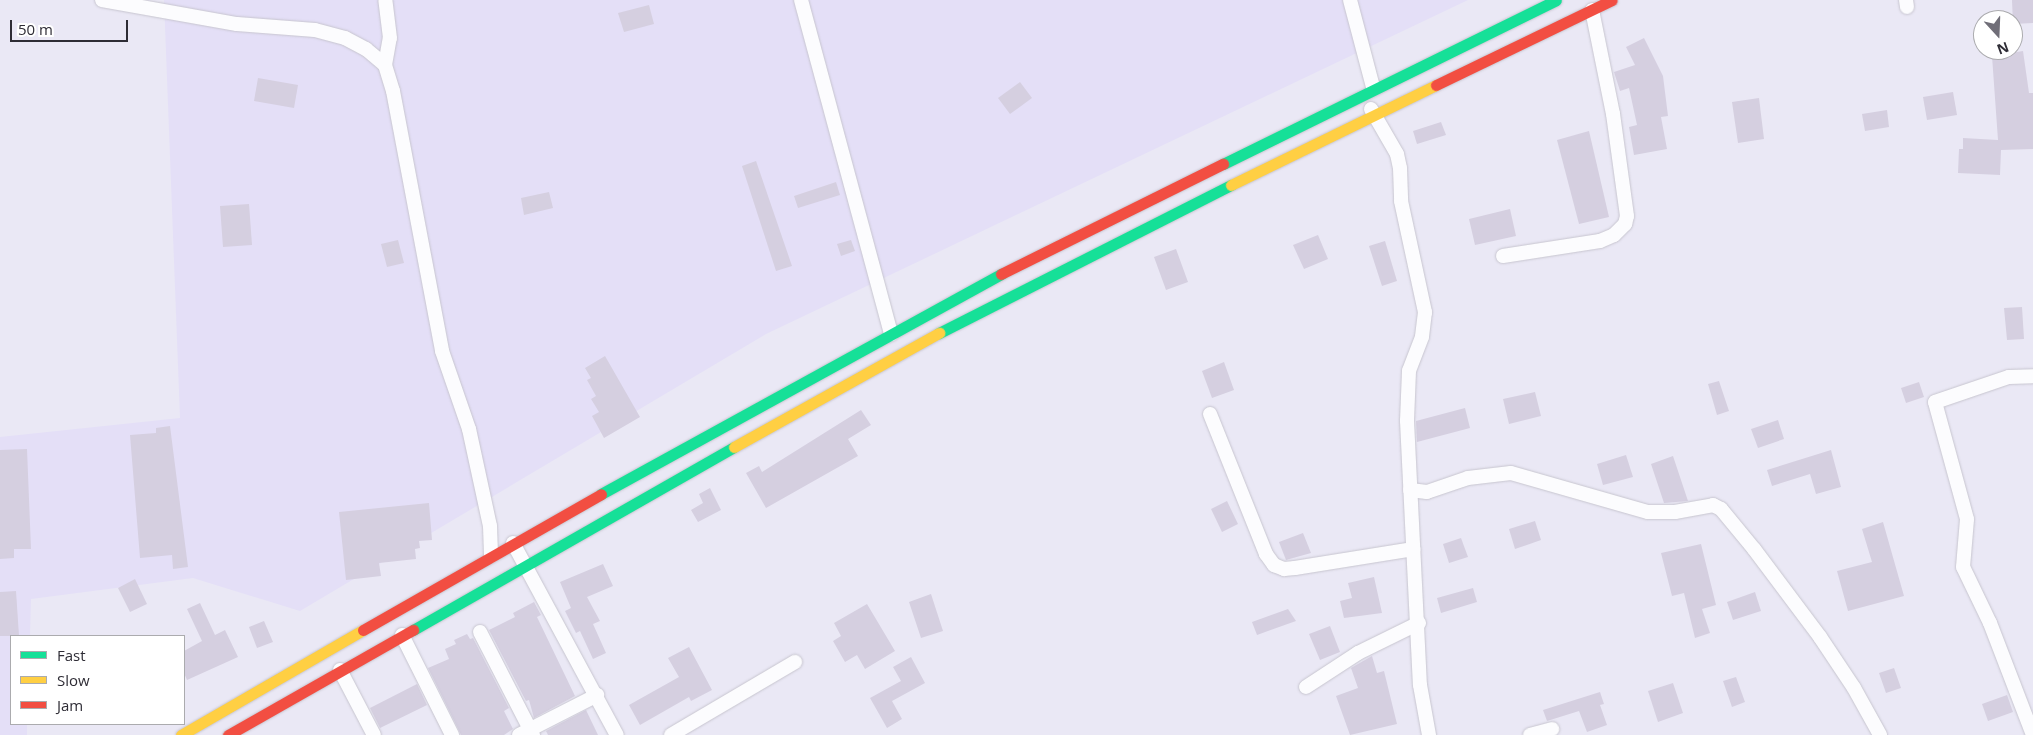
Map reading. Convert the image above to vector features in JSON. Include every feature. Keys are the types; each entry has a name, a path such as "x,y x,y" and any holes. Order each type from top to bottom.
{"highway":[{"path":"181,735 513,543 891,334 1137,204 1556,0"},
{"path":"229,735 340,670 902,352 1069,265 1373,114 1612,0"}],"street":[{"path":"102,0 237,24 315,30 345,38 366,48 385,64"},
{"path":"385,0 390,38 385,64 393,91 442,351 468,429 490,526 491,556"},
{"path":"801,0 891,334"},
{"path":"1350,0 1373,114 1397,154 1400,168 1401,201 1425,312 1408,388 1410,490 1419,623 1420,685 1429,735"},
{"path":"1503,256 1600,241 1614,235 1625,224 1627,216 1613,114 1592,10"},
{"path":"2033,376 2009,377 1936,402 1968,519 1963,567 1993,631 2033,735"},
{"path":"1210,414 1266,554 1274,565 1284,569 1295,568 1413,549"},
{"path":"1410,490 1427,492 1468,478 1511,473 1648,512 1675,512 1713,505 1731,521 1803,614 1854,688 1880,735"},
{"path":"513,543 618,735"},
{"path":"1306,687 1358,653 1419,623"},
{"path":"480,632 527,733 597,696"},
{"path":"402,635 452,735"},
{"path":"671,735 795,662"},
{"path":"340,670 374,735"},
{"path":"1530,735 1552,729"}],"shaded area":[{"path":"164,0 1468,0 766,334 300,611 193,578 31,599 30,635 10,635 10,725 27,725 27,735 0,735 0,437 180,418"}],"building":[{"path":"2012,0 2033,0 2033,23 2023,24 2023,10 2012,10"},
{"path":"649,5 654,24 624,32 618,13"},
{"path":"1644,38 1663,76 1668,116 1661,117 1667,149 1634,155 1629,127 1637,125 1629,88 1620,91 1614,72 1635,65 1626,47"},
{"path":"2023,51 2029,93 2033,93 2033,149 2001,150 2000,175 1958,173 1959,149 1963,149 1963,138 1998,140 1992,60 2023,60"},
{"path":"258,78 298,85 294,108 254,101"},
{"path":"1020,82 1032,98 1010,114 998,98"},
{"path":"1953,92 1957,115 1927,120 1923,97"},
{"path":"1759,98 1764,139 1738,143 1732,102"},
{"path":"1887,110 1889,127 1865,131 1862,114"},
{"path":"1441,122 1446,135 1417,144 1413,131"},
{"path":"1589,131 1609,217 1579,224 1557,140"},
{"path":"756,161 792,266 776,271 742,166"},
{"path":"836,182 840,195 798,208 794,196"},
{"path":"549,192 553,208 524,215 521,198"},
{"path":"249,204 252,245 223,247 220,206"},
{"path":"1510,209 1516,236 1475,245 1469,219"},
{"path":"1318,235 1328,259 1304,269 1293,245"},
{"path":"398,240 404,263 387,267 381,244"},
{"path":"851,240 855,251 841,256 837,244"},
{"path":"1385,241 1397,281 1382,286 1369,246"},
{"path":"1176,249 1188,282 1166,290 1154,257"},
{"path":"2022,307 2024,339 2007,340 2004,308"},
{"path":"605,356 640,417 604,438 592,416 599,412 591,399 596,396 587,380 591,378 585,368"},
{"path":"1224,362 1234,390 1212,398 1202,371"},
{"path":"1719,381 1729,411 1717,415 1708,384"},
{"path":"1919,382 1924,397 1906,403 1901,388"},
{"path":"1535,392 1541,416 1509,424 1503,399"},
{"path":"1465,408 1470,428 1417,442 1416,421"},
{"path":"861,410 871,425 848,439 858,456 766,508 746,473 759,466 762,472"},
{"path":"1778,420 1784,439 1758,448 1751,429"},
{"path":"170,426 188,567 173,569 172,555 140,558 130,435 156,433 156,428"},
{"path":"27,449 31,549 14,549 14,558 0,559 0,450"},
{"path":"1831,450 1841,487 1816,494 1810,474 1772,486 1767,470"},
{"path":"1626,455 1633,477 1603,485 1597,464"},
{"path":"1673,456 1688,501 1664,503 1651,464"},
{"path":"710,488 721,510 698,522 691,510 703,503 699,494"},
{"path":"1227,501 1238,524 1222,532 1211,509"},
{"path":"429,503 432,540 419,541 420,548 415,549 416,559 379,563 381,576 346,580 339,512"},
{"path":"1535,521 1541,540 1515,549 1509,529"},
{"path":"1883,522 1904,596 1848,611 1837,571 1872,562 1862,529"},
{"path":"1303,533 1311,553 1286,560 1279,542"},
{"path":"1461,538 1468,557 1449,563 1443,544"},
{"path":"1701,544 1716,605 1702,609 1710,633 1695,638 1684,593 1672,596 1661,553"},
{"path":"603,564 613,586 587,597 600,621 593,624 606,653 593,659 580,631 576,633 565,611 571,608 560,582"},
{"path":"1374,577 1382,613 1344,618 1340,601 1352,598 1348,583"},
{"path":"135,579 147,604 130,612 118,588"},
{"path":"1473,588 1477,602 1441,613 1437,598"},
{"path":"16,591 19,635 0,636 0,592"},
{"path":"1755,592 1761,611 1733,620 1727,602"},
{"path":"931,594 943,631 921,638 909,602"},
{"path":"534,602 541,615 537,617 575,696 534,718 529,700 526,701 489,630 515,617 513,613"},
{"path":"200,603 215,635 225,630 238,657 187,680 185,675 185,650 202,641 187,609"},
{"path":"867,604 895,651 865,669 857,655 845,662 833,641 841,636 834,623"},
{"path":"1288,609 1296,621 1257,635 1252,622"},
{"path":"264,621 273,642 257,648 249,627"},
{"path":"1330,626 1340,652 1320,660 1309,634"},
{"path":"467,634 470,639 473,638 509,708 504,711 513,729 504,735 461,735 428,668 449,659 445,649 456,644 454,640"},
{"path":"689,647 712,690 691,701 689,697 640,725 629,705 679,677 668,658"},
{"path":"1372,656 1377,673 1384,671 1397,724 1350,735 1336,696 1358,688 1351,668"},
{"path":"911,657 925,683 892,701 902,719 887,728 870,698 901,681 893,667"},
{"path":"1894,668 1901,688 1886,693 1879,673"},
{"path":"1736,677 1745,702 1732,707 1723,681"},
{"path":"1673,683 1683,713 1658,722 1648,691"},
{"path":"417,684 427,705 380,728 370,708"},
{"path":"1600,692 1604,704 1600,705 1607,725 1587,732 1579,711 1547,721 1543,710"},
{"path":"2007,695 2013,712 1988,721 1982,704"},
{"path":"586,710 598,735 548,735 546,731"}],"traffic: fast":[{"path":"1223,164 1556,0"},
{"path":"939,333 1231,185"},
{"path":"601,494 1001,274"},
{"path":"413,630 734,447"}],"traffic: slow":[{"path":"1231,185 1436,85"},
{"path":"734,447 939,333"},
{"path":"181,735 363,630"}],"traffic: jam":[{"path":"1436,85 1612,0"},
{"path":"1001,274 1223,164"},
{"path":"363,630 601,494"},
{"path":"228,735 413,630"}]}
